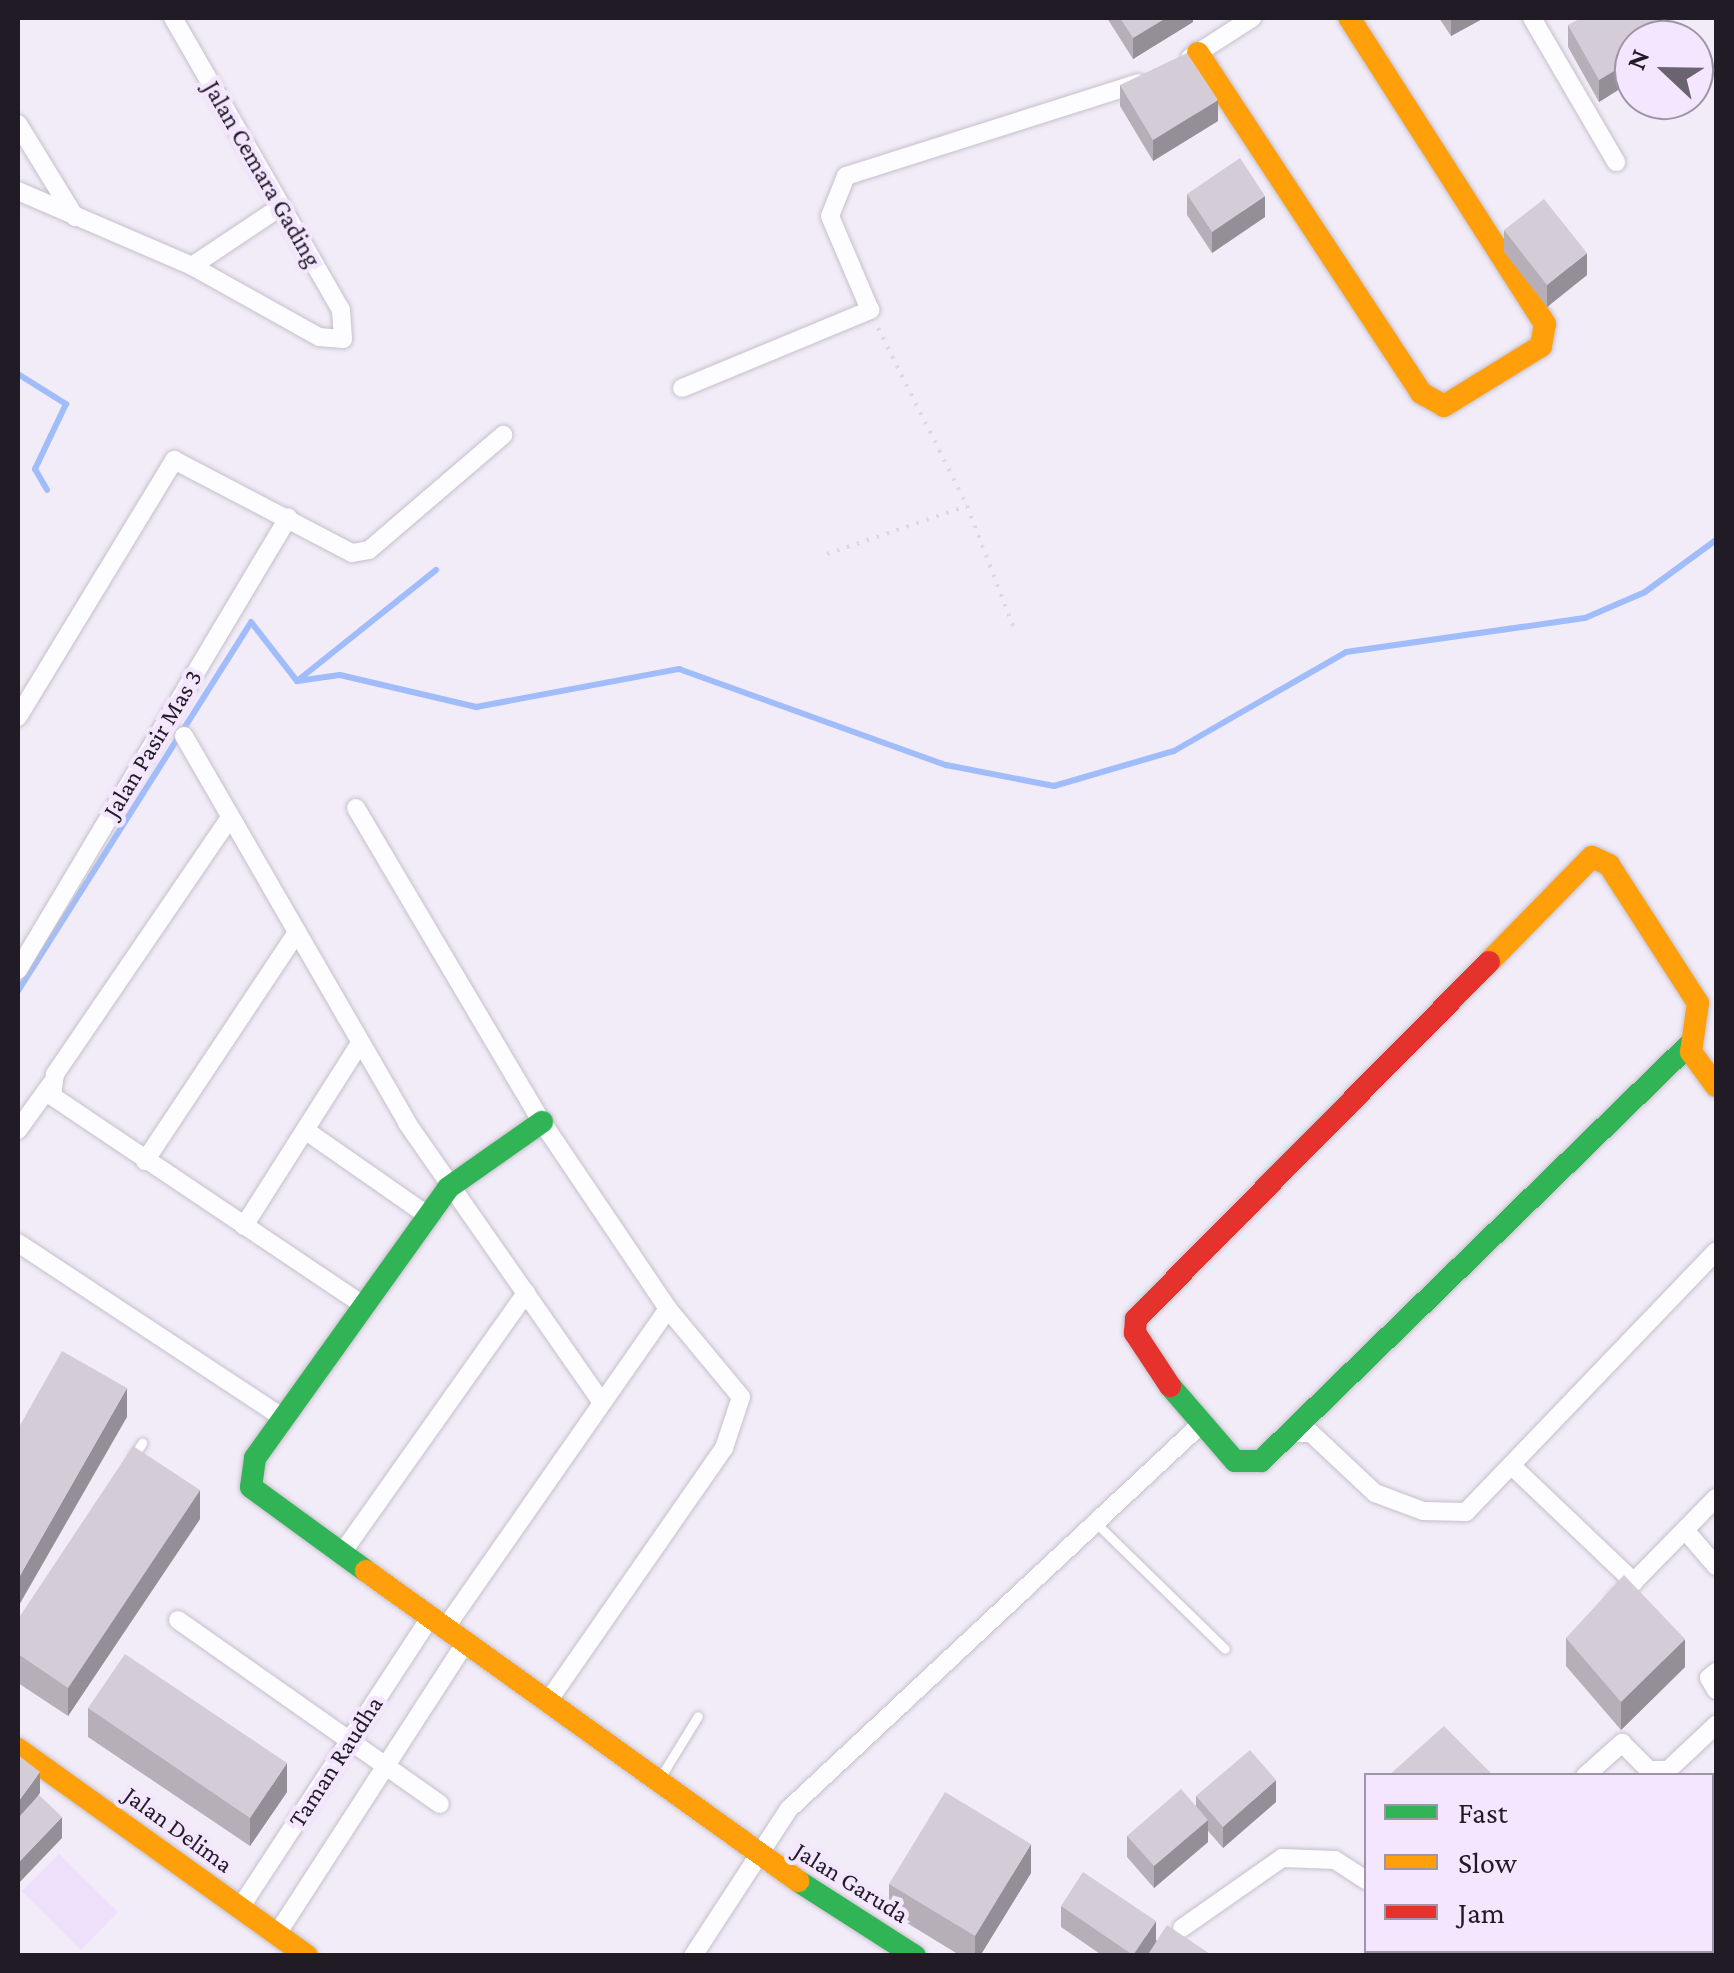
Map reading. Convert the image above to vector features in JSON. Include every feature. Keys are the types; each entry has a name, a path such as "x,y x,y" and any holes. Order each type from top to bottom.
{"street":[{"name":"Jalan Cemara Gading","path":"172,18 282,206 347,332 336,342 320,337 192,266"},
{"path":"682,388 870,310 830,216 846,176 1129,88 1198,53 1252,18"},
{"path":"1198,53 1421,393 1444,406 1541,346 1546,324 1349,18"},
{"path":"1532,18 1616,162"},
{"path":"18,124 75,218"},
{"path":"18,191 192,266 282,206"},
{"path":"18,717 170,462 187,459 340,550 369,550 502,435"},
{"name":"Jalan Pasir Mas 3","path":"18,970 288,518"},
{"path":"184,736 448,1188 600,1400"},
{"path":"356,808 542,1122 668,1309 736,1387 740,1419 550,1698"},
{"path":"18,1130 229,818"},
{"path":"1592,857 1609,865 1698,1003 1691,1043 1290,1433 1244,1465 1198,1427 1135,1333 1136,1319 1592,857"},
{"path":"144,1162 297,932"},
{"path":"244,1226 360,1042"},
{"path":"1691,1043 1716,1086"},
{"path":"51,1084 58,1104 363,1305"},
{"path":"542,1122 448,1188 254,1458 251,1487 550,1698 757,1856 789,1809 1098,1525 1198,1427"},
{"path":"305,1130 427,1215"},
{"path":"18,1243 283,1418"},
{"path":"1290,1433 1311,1432 1375,1492 1423,1511 1466,1512 1716,1250"},
{"path":"342,1553 526,1292"},
{"name":"Taman Raudha","path":"240,1908 349,1744 668,1309"},
{"path":"1511,1466 1634,1582"},
{"path":"1598,1617 1716,1498"},
{"path":"1684,1530 1716,1566"},
{"path":"178,1620 387,1772 440,1804"},
{"path":"277,1934 387,1772 466,1642"},
{"path":"1716,1672 1709,1678 1716,1690"},
{"path":"1588,1773 1622,1743 1649,1770 1668,1770 1716,1725"},
{"name":"Jalan Delima","path":"18,1749 307,1956"},
{"name":"Jalan Garuda","path":"692,1956 757,1856 888,1949 915,1956"},
{"path":"1182,1928 1282,1858 1336,1860 1364,1879"}],"lane":[{"path":"122,1474 142,1443"},
{"path":"1098,1525 1224,1648"},
{"path":"658,1781 698,1716"}],"path":[{"path":"870,310 966,506 1015,631"},
{"path":"827,554 966,506"}],"shaded area":[{"path":"59,1854 118,1912 81,1950 22,1891"}],"building":[{"path":"1120,18 1166,18 1133,38"},
{"path":"1581,18 1661,20 1614,20 1614,71 1599,80 1568,25"},
{"path":"1187,53 1218,100 1153,140 1120,85"},
{"path":"1240,158 1265,196 1212,232 1187,194"},
{"path":"1544,199 1587,253 1547,285 1504,230"},
{"path":"62,1351 127,1388 18,1579 18,1429"},
{"path":"133,1446 200,1490 68,1688 18,1654 18,1619"},
{"path":"1624,1575 1685,1639 1621,1702 1566,1638"},
{"path":"125,1654 287,1763 250,1818 88,1708"},
{"path":"1444,1726 1491,1773 1391,1773"},
{"path":"1250,1750 1276,1780 1223,1827 1196,1796"},
{"path":"18,1755 40,1772 18,1802"},
{"path":"1181,1789 1208,1820 1154,1866 1127,1836"},
{"path":"945,1792 1031,1844 975,1936 889,1884"},
{"path":"39,1795 62,1817 18,1863 18,1818"},
{"path":"1083,1872 1156,1921 1133,1955 1061,1906"},
{"path":"1167,1925 1213,1956 1147,1956"}],"waterway":[{"path":"18,374 66,404 35,469 47,490"},
{"path":"18,991 251,622 297,681 340,675 476,707 679,669 946,765 1054,786 1174,751 1346,652 1585,618 1645,592 1716,540"},
{"path":"297,681 436,570"}],"traffic: fast":[{"path":"1170,1386 1235,1461 1261,1461 1691,1043"},
{"path":"366,1571 251,1487 255,1458 448,1188 542,1122"},
{"path":"798,1881 915,1956"}],"traffic: slow":[{"path":"1198,53 1421,393 1444,406 1541,346 1545,324 1349,18"},
{"path":"1489,962 1592,857 1609,865 1698,1003 1691,1052 1716,1086"},
{"path":"366,1571 798,1881"},
{"path":"18,1749 307,1956"}],"traffic: jam":[{"path":"1170,1386 1135,1333 1136,1319 1489,962"}]}
